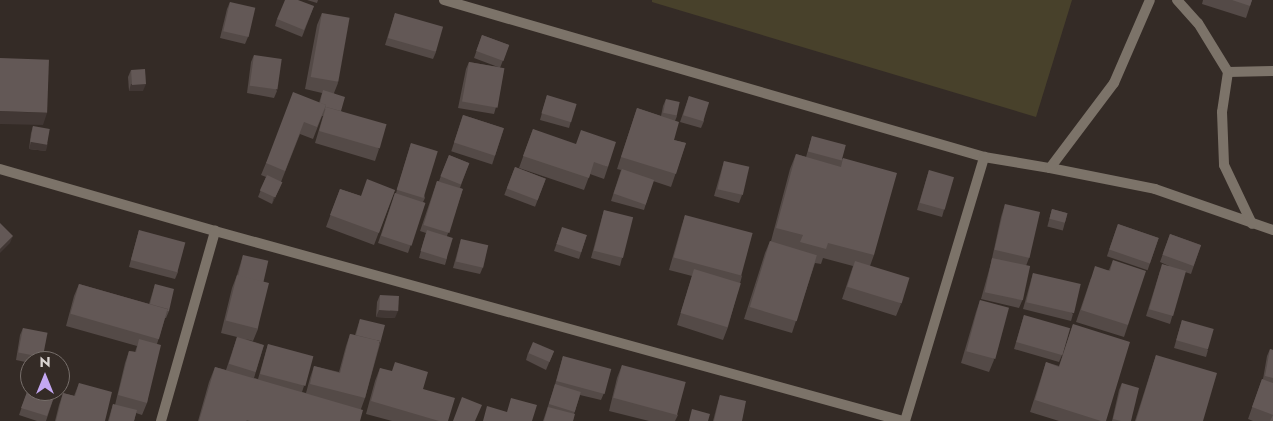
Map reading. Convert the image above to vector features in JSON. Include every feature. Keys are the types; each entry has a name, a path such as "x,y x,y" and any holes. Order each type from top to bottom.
{"street":[{"path":"444,0 478,4 984,157 1155,189 1273,230"},
{"path":"1050,168 1114,83 1150,0"},
{"path":"1177,0 1198,23 1228,72 1222,112 1224,165 1252,224"},
{"path":"1228,72 1273,71"},
{"path":"0,169 215,231 904,421 984,157"},
{"path":"161,421 215,231"}],"shaded area":[{"path":"652,0 1072,0 1036,117 652,2"}],"building":[{"path":"285,0 298,0 314,6 304,30 277,19"},
{"path":"1232,0 1252,0 1250,6"},
{"path":"230,2 255,8 249,37 223,31"},
{"path":"322,13 350,18 338,82 311,77"},
{"path":"395,13 443,27 436,52 388,38"},
{"path":"482,35 509,45 503,61 476,51"},
{"path":"254,55 282,59 277,90 250,86"},
{"path":"0,58 49,60 47,113 0,111"},
{"path":"469,62 504,68 498,108 462,101"},
{"path":"145,69 146,84 132,85 131,70"},
{"path":"323,90 345,97 341,111 326,107 325,109 326,105 320,103"},
{"path":"293,92 326,105 317,127 304,122 285,171 266,163"},
{"path":"547,95 577,104 571,122 541,113"},
{"path":"689,96 709,102 703,121 683,115"},
{"path":"666,99 680,102 677,116 663,113"},
{"path":"326,107 387,124 380,148 319,131"},
{"path":"637,108 679,122 674,140 686,143 676,174 621,157"},
{"path":"463,115 504,128 495,156 454,143"},
{"path":"33,126 50,129 47,145 30,142"},
{"path":"533,129 576,144 581,130 616,142 608,167 594,162 589,178 523,156"},
{"path":"812,136 846,145 842,161 808,151"},
{"path":"411,143 438,151 423,198 397,190"},
{"path":"796,154 841,167 843,158 897,173 874,255 828,243 826,249 800,242 803,235 776,228"},
{"path":"449,155 469,163 461,185 440,176"},
{"path":"724,161 749,167 743,195 717,189"},
{"path":"515,167 546,179 538,200 507,188"},
{"path":"622,169 654,180 646,205 614,194"},
{"path":"929,170 954,177 945,210 920,203"},
{"path":"267,175 282,182 275,198 260,190"},
{"path":"367,179 395,190 379,233 330,215 340,189 361,196"},
{"path":"437,181 463,189 449,233 424,225"},
{"path":"395,193 425,203 412,246 381,236"},
{"path":"1005,204 1040,212 1030,258 994,250"},
{"path":"1052,209 1067,213 1065,223 1049,219"},
{"path":"604,210 633,217 623,258 594,251"},
{"path":"685,215 753,233 741,276 674,258"},
{"path":"0,223 13,236 0,249"},
{"path":"1118,224 1159,238 1150,264 1109,250"},
{"path":"562,227 587,235 581,252 556,244"},
{"path":"139,230 185,242 177,272 131,260"},
{"path":"427,230 453,238 446,259 421,251"},
{"path":"1170,234 1201,245 1193,266 1162,255"},
{"path":"461,239 488,245 483,268 456,261"},
{"path":"770,241 817,255 797,321 750,307"},
{"path":"243,255 268,261 263,282 238,276"},
{"path":"992,258 1030,266 1023,300 985,292"},
{"path":"1113,260 1146,271 1128,325 1081,310 1095,266 1110,271"},
{"path":"855,261 910,278 902,303 847,287"},
{"path":"1162,264 1186,271 1173,316 1149,309"},
{"path":"694,269 741,283 727,327 681,313"},
{"path":"1033,273 1081,284 1074,313 1026,302"},
{"path":"237,275 269,283 258,329 226,321"},
{"path":"79,284 167,309 159,339 70,314"},
{"path":"155,284 174,289 169,311 167,311 168,309 150,304"},
{"path":"380,295 399,296 398,311 379,310"},
{"path":"980,300 1009,308 995,359 966,351"},
{"path":"1024,315 1070,328 1062,355 1016,342"},
{"path":"360,319 385,325 380,344 380,341 356,335"},
{"path":"1182,320 1214,329 1208,349 1176,340"},
{"path":"1073,324 1130,342 1106,421 1035,400 1046,362 1059,367"},
{"path":"23,328 48,333 44,351 20,351 18,353"},
{"path":"350,334 380,341 365,398 310,384 314,366 340,373"},
{"path":"237,337 264,345 256,372 229,364"},
{"path":"139,339 161,345 147,403 118,395 129,351 136,352"},
{"path":"533,342 554,351 549,362 528,353"},
{"path":"268,344 313,356 305,386 260,374"},
{"path":"1270,349 1273,350 1273,378 1265,376"},
{"path":"1156,355 1217,373 1203,421 1136,421"},
{"path":"563,356 611,369 605,394 556,381"},
{"path":"395,362 428,372 423,389 455,398 448,421 439,421 371,401 380,368 392,371"},
{"path":"622,365 686,382 677,415 613,398"},
{"path":"215,367 363,410 360,421 199,421"},
{"path":"1262,379 1273,383 1273,415 1252,407"},
{"path":"79,383 112,392 105,421 56,421 61,401 70,401 70,395 75,396"},
{"path":"1122,383 1139,388 1131,421 1113,419"},
{"path":"555,384 581,392 575,412 549,404"},
{"path":"720,395 746,401 742,421 714,421"},
{"path":"462,397 482,405 475,421 453,421"},
{"path":"511,398 537,405 532,421 483,421 487,406 507,412"},
{"path":"24,401 52,401 47,416 21,408"},
{"path":"113,404 137,410 134,421 109,421"},
{"path":"548,407 575,414 573,421 544,421"},
{"path":"692,409 710,414 708,421 689,421"}]}
